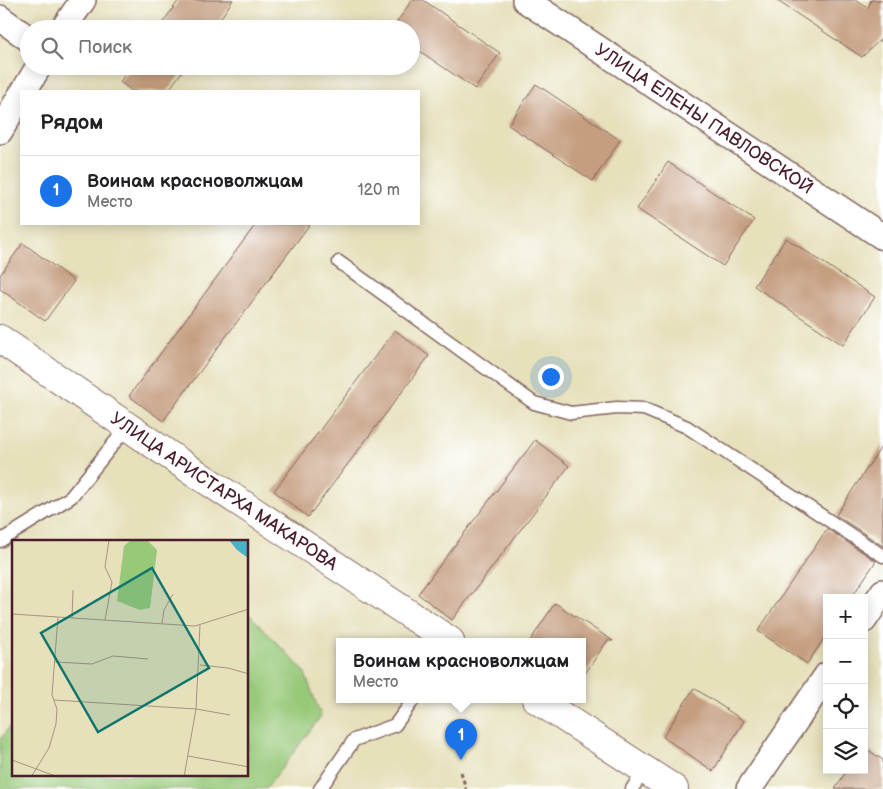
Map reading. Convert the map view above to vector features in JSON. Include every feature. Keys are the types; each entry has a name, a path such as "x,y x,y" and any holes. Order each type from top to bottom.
{"street":[{"path":"69,20 83,0"},
{"name":"УЛИЦА ЕЛЕНЫ ПАВЛОВСКОЙ","path":"524,0 883,237"},
{"path":"0,18 20,32"},
{"path":"25,90 34,75"},
{"path":"0,131 20,97"},
{"name":"УЛИЦА АРИСТАРХА МАКАРОВА","path":"0,339 128,427 445,638"},
{"path":"868,614 883,592"},
{"path":"749,789 823,681"},
{"path":"541,703 638,779 674,789"}],"lane":[{"path":"339,262 534,403 571,413 617,408 644,409 687,427 883,556"},
{"path":"0,541 71,497 128,427"},
{"path":"320,789 354,740 395,725 411,703"}],"path":[{"path":"461,772 466,789"}],"green space":[{"path":"249,614 304,671 321,716 266,789 0,789 0,740 12,723 12,776 249,776"}],"building":[{"path":"179,0 233,0 219,20 165,20"},
{"path":"412,0 423,0 500,53 475,89 420,51 420,20 398,20"},
{"path":"776,0 855,0 868,8 871,0 883,0 883,37 862,57"},
{"path":"125,75 180,75 169,90 131,90 120,82"},
{"path":"536,84 620,140 593,181 508,125"},
{"path":"668,162 754,220 723,266 637,209"},
{"path":"255,225 309,225 163,421 129,396"},
{"path":"786,238 875,297 843,345 754,286"},
{"path":"23,243 74,281 45,321 0,289 0,275"},
{"path":"395,330 429,356 308,517 274,491"},
{"path":"535,440 569,466 452,620 418,594"},
{"path":"883,444 883,546 836,515"},
{"path":"827,529 876,561 854,594 823,594 823,640 807,664 758,631"},
{"path":"555,603 613,641 607,641 586,672 586,638 532,638"},
{"path":"694,688 744,721 713,771 663,737"},
{"path":"868,750 883,760 883,789 835,789 844,774 868,774"}],"place":[{"name":"Воинам красноволжцам","path":"461,760"}]}
